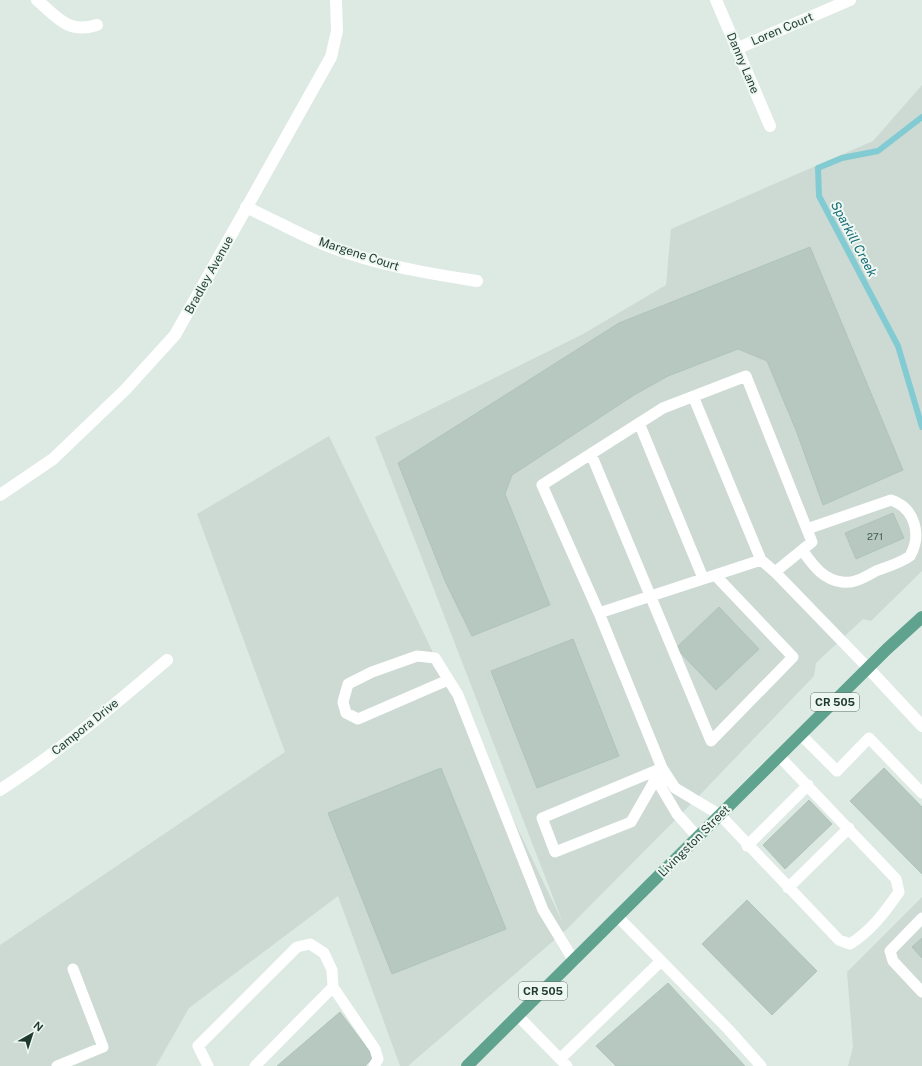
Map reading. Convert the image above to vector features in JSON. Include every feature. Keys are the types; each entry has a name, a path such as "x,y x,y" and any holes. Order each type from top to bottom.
{"main road":[{"name":"Livingston Street","path":"467,1066 868,668 922,617"}],"street":[{"path":"37,0 72,27 84,29 98,25"},
{"name":"Bradley Avenue","path":"0,496 53,459 125,390 175,335 331,56 337,31 336,0"},
{"name":"Danny Lane","path":"716,0 770,126"},
{"name":"Loren Court","path":"736,49 850,0"},
{"name":"Margene Court","path":"246,207 324,244 373,261 420,272 477,281"},
{"name":"Campora Drive","path":"0,790 33,769 91,724 167,660"},
{"path":"868,668 922,726"}],"lane":[{"path":"775,572 812,542 746,376 663,408 542,485 599,613 662,768 675,788 720,815 747,846 838,940 850,944 863,937 884,914 899,892 896,879 779,756"},
{"path":"693,396 760,560 775,572 868,668"},
{"path":"639,423 703,578"},
{"path":"591,454 711,741 793,657 715,575"},
{"path":"802,550 818,572 830,579 841,582 853,582 909,556 918,546 921,536 919,524 912,512 902,504 891,500 807,529"},
{"path":"599,613 760,560"},
{"path":"448,680 358,719 346,713 343,702 348,684 372,672 417,656 436,658 458,695 543,910 574,961"},
{"path":"801,735 837,771 869,738 922,792"},
{"path":"662,768 631,822 555,852 542,818 662,768"},
{"path":"662,768 661,787 677,814 695,834 694,841"},
{"path":"747,846 808,785"},
{"path":"788,888 849,828"},
{"path":"618,917 662,961 761,1066"},
{"path":"922,918 890,951 893,961 922,992"},
{"path":"208,1066 198,1046 297,947 310,944 324,953 332,970 333,987 375,1049 378,1059 374,1066"},
{"path":"518,1016 563,1064 662,961"},
{"path":"57,1066 104,1047 73,969"},
{"path":"255,1066 333,987"}],"shaded area":[{"path":"922,85 922,571 871,621 863,619 816,663 814,676 695,800 566,930 408,1066 400,1066 338,896 189,1008 156,1066 0,1066 0,945 285,752 197,514 329,436 563,923 375,437 583,334 666,285 671,229 873,141"},
{"path":"922,897 922,1066 848,1066 853,1047 847,972"}],"building":[{"path":"810,247 903,470 823,505 796,430 767,361 738,349 668,376 634,395 512,475 505,494 550,605 472,636 446,583 398,463 619,323"},
{"path":"893,513 904,538 856,559 845,533"},
{"path":"719,607 759,649 716,690 676,648"},
{"path":"573,639 619,756 537,788 491,671"},
{"path":"441,768 506,929 392,974 328,813"},
{"path":"884,768 922,807 922,874 850,801"},
{"path":"809,800 832,824 785,869 763,845"},
{"path":"747,900 817,971 772,1015 702,944"},
{"path":"922,938 922,958 912,947"},
{"path":"668,983 745,1066 616,1066 596,1046"},
{"path":"340,1012 374,1057 365,1066 277,1066"}],"waterway":[{"name":"Sparkill Creek","path":"922,117 878,151 842,158 818,168 819,196 898,346 922,427"}]}
